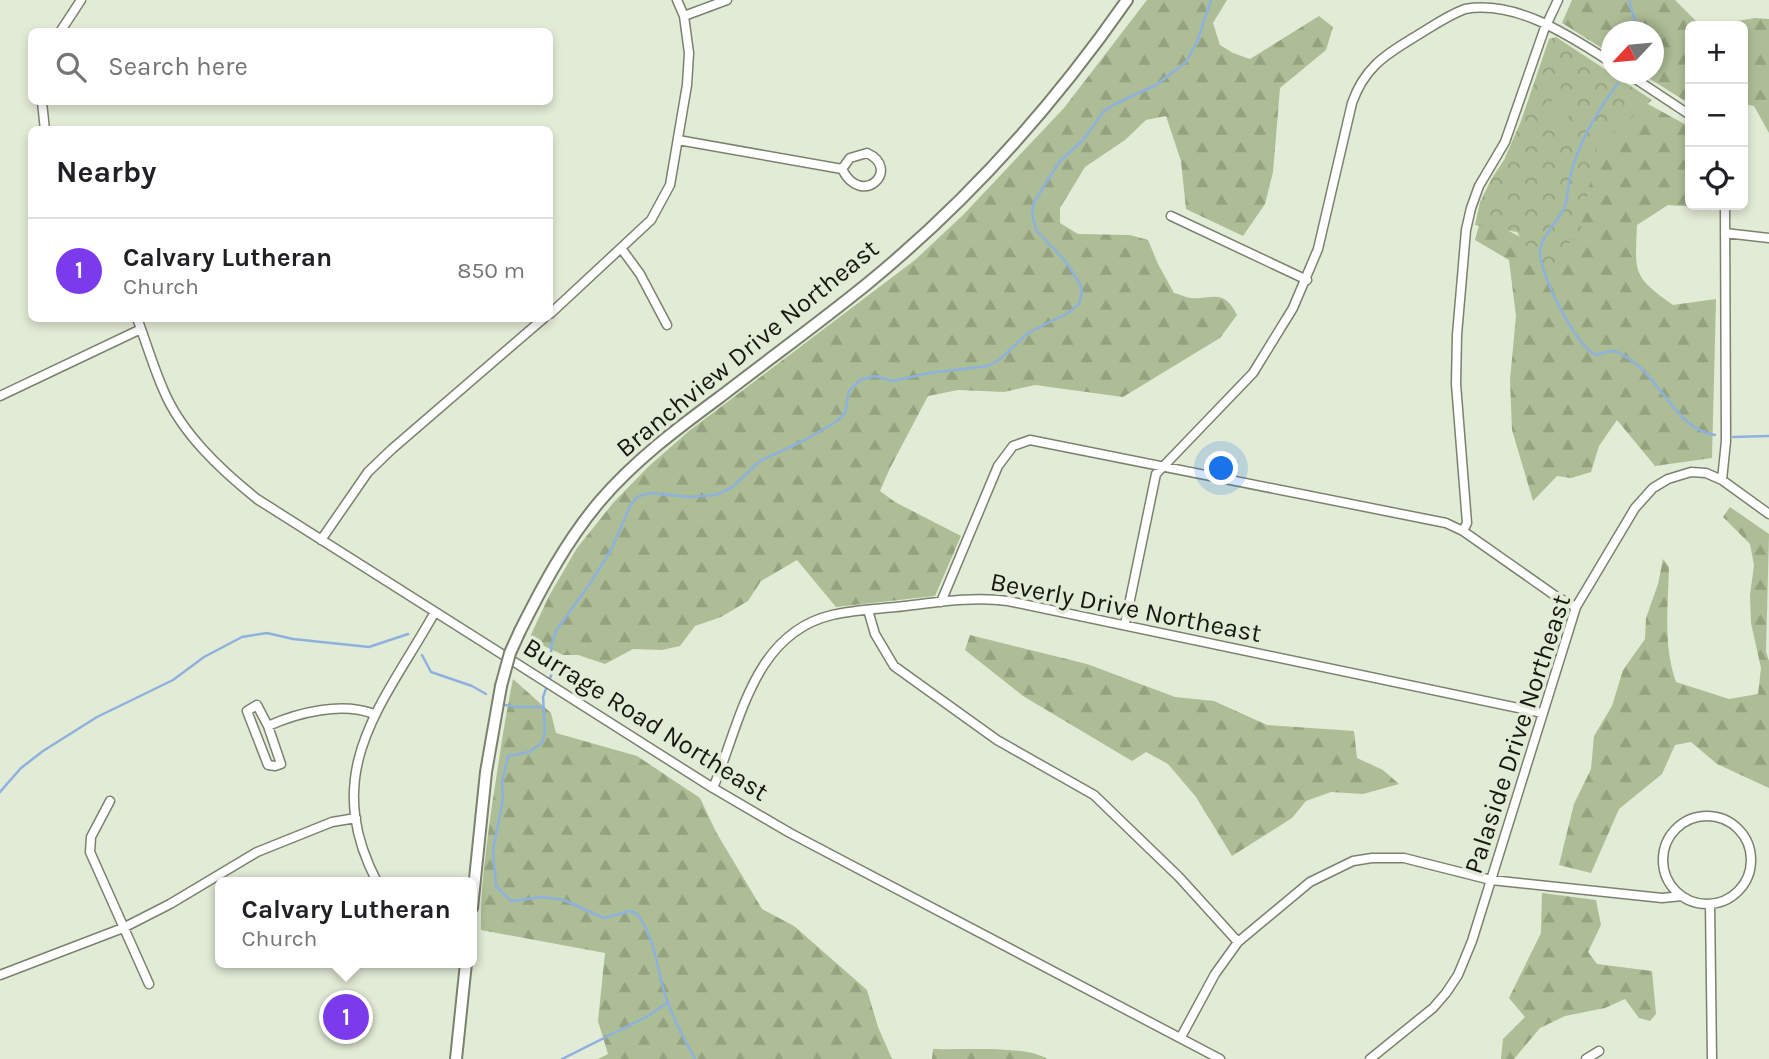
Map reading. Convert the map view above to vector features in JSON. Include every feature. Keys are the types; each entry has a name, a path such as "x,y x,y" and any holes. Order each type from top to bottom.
{"main road":[{"name":"Branchview Drive Northeast","path":"475,877 488,762 501,686 510,653 551,571 575,533 608,492 676,430 840,306 915,242 986,173 1058,92 1127,0"},
{"path":"456,1059 465,968"}],"street":[{"path":"63,28 81,0"},
{"path":"553,311 651,220 670,185 687,85 689,53 684,16 677,0"},
{"path":"684,16 727,0"},
{"path":"1463,531 1467,523 1456,384 1457,335 1466,230 1475,197 1505,142 1547,23 1559,0"},
{"path":"1125,624 1154,480 1162,466 1172,459 1253,373 1288,317 1307,280 1318,249 1352,103 1360,84 1382,57 1455,13 1495,2 1516,8 1547,23 1601,56"},
{"path":"1643,84 1685,112"},
{"path":"42,105 45,126"},
{"path":"678,140 842,169"},
{"path":"867,153 876,157 881,168 880,176 870,187 859,187 846,177 842,169 850,158 867,153"},
{"path":"1722,480 1726,441 1725,210"},
{"path":"1171,216 1307,280"},
{"path":"1726,233 1769,238"},
{"path":"621,248 640,274 667,325"},
{"name":"Burrage Road Northeast","path":"138,322 168,399 194,436 236,482 257,499 713,788 790,833 1220,1059"},
{"path":"321,540 368,472 539,322"},
{"path":"0,396 141,330"},
{"path":"941,602 999,466 1013,446 1021,441 1036,440 1446,523 1463,531 1557,597 1576,607"},
{"name":"Palaside Drive Northeast","path":"1370,1059 1433,1007 1453,984 1472,941 1576,607 1635,508 1654,488 1668,479 1691,472 1706,473 1722,480 1769,514"},
{"name":"Beverly Drive Northeast","path":"713,788 752,684 779,646 799,631 832,615 941,602 993,599 1125,624 1542,713"},
{"path":"868,610 874,634 894,666 997,740 1094,795 1179,877 1238,942"},
{"path":"375,877 363,850 356,818 355,782 358,759 374,714 435,612"},
{"path":"257,705 268,726 281,764 275,766 268,765 247,711 257,705"},
{"path":"268,726 294,715 347,708 374,714"},
{"path":"110,801 91,837 90,852 149,984"},
{"path":"1709,815 1719,817 1737,827 1751,851 1751,866 1741,889 1727,900 1710,904 1690,901 1682,896 1668,881 1664,871 1664,850 1673,832 1689,819 1709,815"},
{"path":"215,877 257,852 332,822 356,818"},
{"path":"1181,1037 1215,974 1238,942 1310,882 1353,861 1404,858 1491,880 1662,898 1682,896"},
{"path":"0,975 123,928 215,877"},
{"path":"1710,904 1712,1059"},
{"path":"1586,1059 1599,1051"}],"green space":[{"path":"1147,0 1227,0 1213,23 1220,45 1250,59 1319,16 1333,27 1326,50 1280,88 1273,172 1265,204 1243,236 1186,209 1181,161 1166,116 1146,120 1125,140 1085,167 1060,208 1060,223 1078,234 1130,235 1148,240 1174,293 1190,298 1216,297 1227,301 1237,315 1220,338 1123,397 1035,385 1004,392 958,390 928,396 880,491 895,502 961,536 935,596 836,607 797,560 761,581 748,601 721,617 695,626 680,646 662,650 633,649 605,664 578,655 563,655 529,639 549,596 577,548 613,503 649,466 689,431 915,260 963,215 1064,108"},
{"path":"1572,0 1675,0 1696,21 1685,21 1685,101 1658,84 1664,84 1664,21 1601,21 1601,48 1562,23"},
{"path":"1769,19 1769,133 1754,106 1748,105 1748,21 1737,21"},
{"path":"1556,37 1601,67 1601,84 1628,84 1652,100 1597,148 1580,232 1559,253 1551,285 1517,232 1475,225 1480,202 1504,160 1521,121 1549,39"},
{"path":"1557,87 1577,95 1561,135 1541,127"},
{"path":"1635,97 1685,124 1685,206 1668,205 1637,225 1636,254 1643,280 1673,305 1716,299 1712,458 1655,466 1617,420 1599,446 1591,472 1571,478 1557,476 1533,501 1512,430 1510,380 1516,316 1509,260 1475,240 1481,218 1534,242 1595,140"},
{"path":"1730,507 1769,534 1766,652 1769,661 1769,788 1717,764 1691,742 1675,745 1662,774 1619,809 1591,873 1559,865 1574,804 1591,769 1594,736 1612,706 1623,670 1645,639 1646,618 1658,584 1663,559 1669,567 1668,640 1676,682 1729,699 1758,694 1761,668 1751,623 1750,595 1754,565 1750,544 1723,517"},
{"path":"970,635 1087,664 1175,697 1214,701 1267,725 1354,731 1357,758 1383,770 1399,784 1363,794 1331,792 1306,801 1292,818 1232,856 1196,797 1168,764 1146,752 1132,761 1023,696 965,650"},
{"path":"513,679 551,713 556,733 637,756 700,798 716,832 762,909 794,926 867,990 878,1027 892,1059 598,1059 608,1054 598,1021 605,953 481,930 487,841"},
{"path":"1542,893 1596,900 1601,925 1588,952 1597,964 1652,971 1656,1014 1650,1021 1639,1018 1625,999 1605,1008 1565,1016 1540,1028 1514,1059 1501,1059 1503,1039 1525,1017 1509,998 1541,933"},
{"path":"933,1049 1009,1050 1047,1059 932,1059"}],"waterway":[{"path":"695,1059 669,1006 651,940 637,914 630,911 604,918 564,900 542,897 511,901 496,886 493,850 508,756 529,752 542,743 545,731 543,697 552,673 551,646 556,631 611,550 630,506 637,497 649,493 690,497 715,495 731,488 760,461 805,440 837,421 845,413 849,391 860,380 875,376 893,381 929,373 988,366 999,360 1028,333 1068,313 1079,304 1082,292 1080,284 1066,262 1036,230 1032,214 1034,202 1060,161 1084,139 1103,112 1156,85 1186,62 1197,42 1211,0"},
{"path":"1629,0 1635,21"},
{"path":"1617,84 1584,138 1574,162 1565,206 1541,247 1542,264 1560,309 1588,349 1596,355 1612,351 1625,356 1643,370 1680,415 1702,431 1715,435"},
{"path":"1733,437 1769,436"},
{"path":"0,792 21,768 43,751 97,717 173,680 204,657 242,637 267,633 293,639 369,647 408,634"},
{"path":"422,655 431,672 472,686 486,694"},
{"path":"505,705 543,707"},
{"path":"562,1059 648,1016 668,1002"}],"place":[{"name":"Calvary Lutheran","path":"346,1017"}]}
